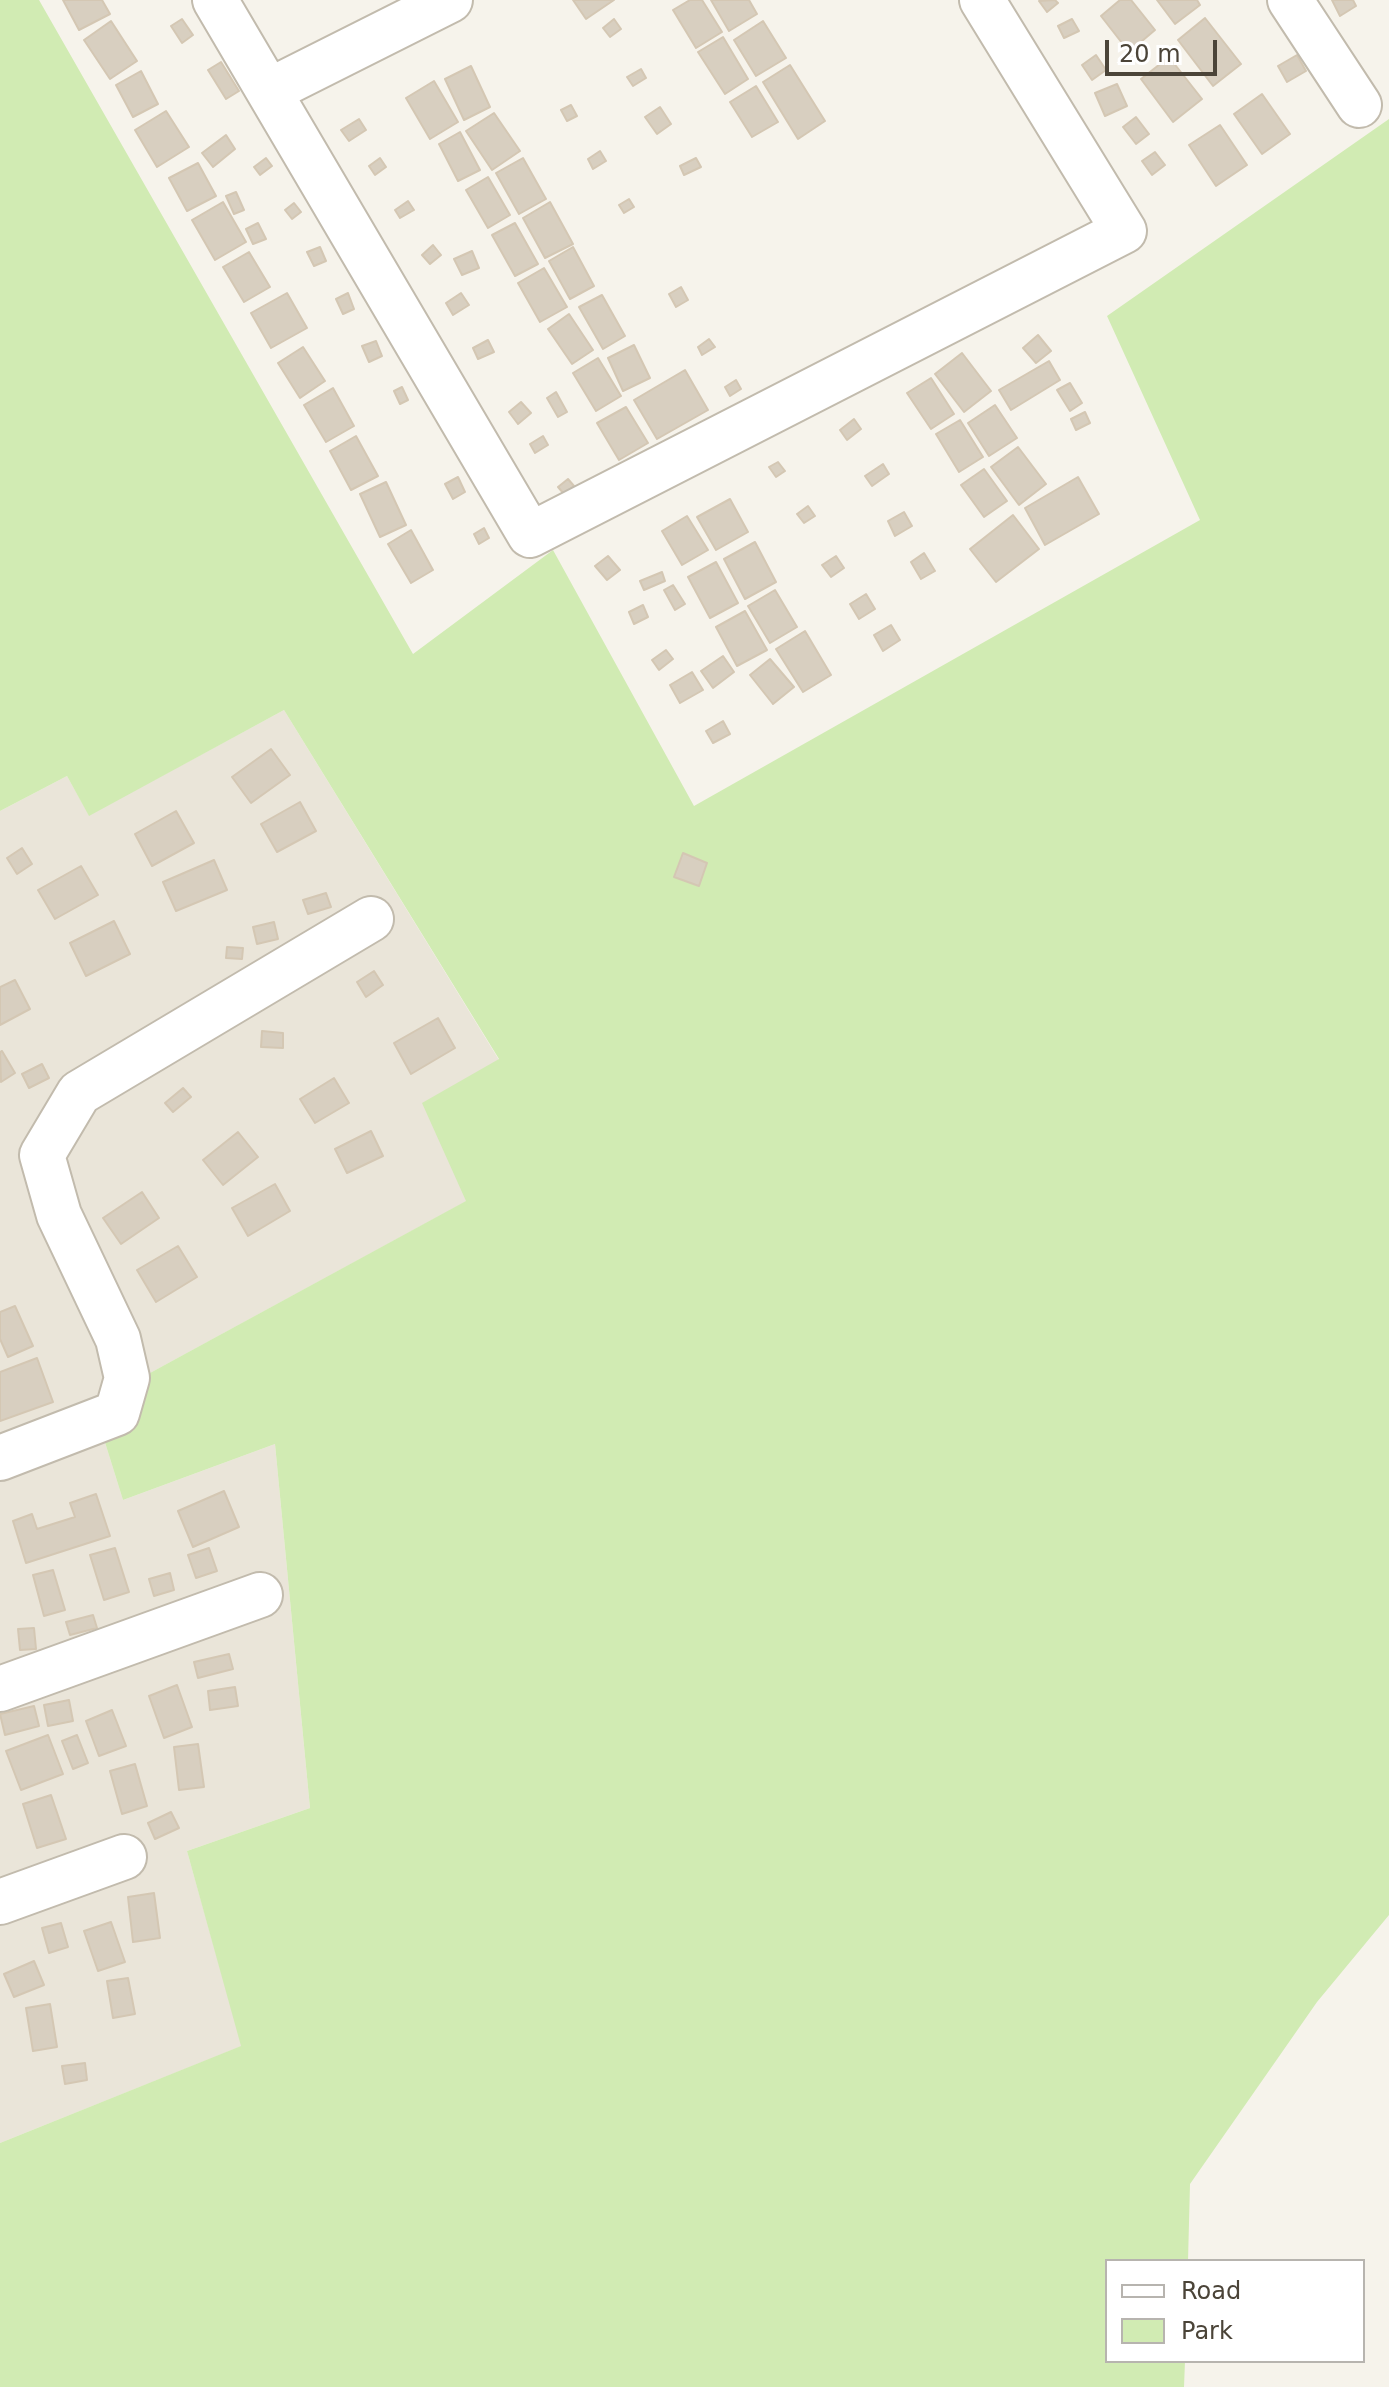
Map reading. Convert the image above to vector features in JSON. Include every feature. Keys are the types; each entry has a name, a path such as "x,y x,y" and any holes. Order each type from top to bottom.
{"street":[{"path":"215,0 530,535 1124,231 982,0"},
{"path":"269,91 450,0"},
{"path":"1290,0 1359,105"},
{"path":"0,1458 117,1413 127,1378 118,1339 59,1215 42,1155 79,1093 371,919"},
{"path":"0,1689 260,1595"},
{"path":"0,1902 124,1857"}],"shaded area":[{"path":"284,710 499,1060 467,1201 93,1404 123,1500 275,1444 310,1808 187,1851 242,2046 0,2143 0,811 67,776 89,815"}],"green space":[{"path":"0,0 39,0 413,654 553,550 694,806 1200,520 1107,316 1389,119 1389,1915 1317,2002 1190,2184 1188,2259 1105,2259 1105,2363 1185,2363 1184,2387 0,2387 0,2143 241,2046 187,1851 310,1808 275,1444 123,1500 93,1404 466,1201 422,1103 499,1059 284,710 89,816 67,776 0,811"}],"building":[{"path":"63,0 102,0 110,14 79,30"},
{"path":"573,0 614,0 586,19"},
{"path":"690,0 702,0 722,32 696,48 673,10"},
{"path":"711,0 749,0 757,14 729,31"},
{"path":"1055,0 1058,3 1047,12 1039,1"},
{"path":"1120,0 1131,0 1155,30 1129,52 1101,16"},
{"path":"1157,0 1197,0 1200,5 1175,24"},
{"path":"1332,0 1353,0 1356,6 1340,16"},
{"path":"1205,18 1241,64 1213,86 1178,40"},
{"path":"182,19 193,35 182,43 171,26"},
{"path":"614,19 621,29 610,37 603,28"},
{"path":"1072,19 1079,31 1064,38 1058,26"},
{"path":"111,21 137,61 110,79 84,40"},
{"path":"763,21 786,58 756,76 734,40"},
{"path":"723,37 748,79 725,94 698,52"},
{"path":"1096,55 1106,70 1092,80 1082,65"},
{"path":"1297,55 1306,71 1287,82 1278,66"},
{"path":"1169,57 1202,99 1173,122 1141,79"},
{"path":"221,62 239,91 226,99 208,70"},
{"path":"790,65 825,121 798,139 763,82"},
{"path":"471,66 490,107 464,120 445,79"},
{"path":"641,69 646,78 633,86 627,77"},
{"path":"141,71 158,104 133,117 116,85"},
{"path":"434,81 458,122 430,139 406,98"},
{"path":"1117,84 1127,106 1105,116 1095,93"},
{"path":"756,86 778,122 752,137 730,102"},
{"path":"1262,94 1290,134 1262,154 1234,114"},
{"path":"571,105 577,116 567,121 561,110"},
{"path":"660,107 671,124 657,134 645,117"},
{"path":"166,111 189,147 157,167 135,130"},
{"path":"494,113 520,151 492,170 466,131"},
{"path":"1136,117 1149,134 1136,144 1123,127"},
{"path":"359,119 366,130 349,141 341,130"},
{"path":"1220,125 1247,165 1216,186 1189,145"},
{"path":"460,132 480,170 458,181 439,144"},
{"path":"226,135 235,149 213,167 202,153"},
{"path":"600,151 606,161 593,169 588,159"},
{"path":"1155,152 1165,165 1152,175 1142,161"},
{"path":"266,158 272,166 260,175 254,167"},
{"path":"380,158 386,167 375,175 369,166"},
{"path":"523,158 546,199 519,214 496,173"},
{"path":"696,158 701,167 684,175 680,166"},
{"path":"198,163 216,196 187,211 169,178"},
{"path":"488,177 510,215 488,228 466,190"},
{"path":"236,192 244,210 234,214 226,196"},
{"path":"629,199 634,207 624,213 619,205"},
{"path":"408,201 414,210 400,218 395,210"},
{"path":"223,202 246,242 215,260 192,220"},
{"path":"550,202 573,244 545,258 523,218"},
{"path":"294,203 301,212 292,219 285,210"},
{"path":"258,223 266,239 253,244 246,229"},
{"path":"515,223 538,264 515,276 492,235"},
{"path":"433,245 441,255 430,264 422,255"},
{"path":"320,247 326,261 314,266 307,252"},
{"path":"573,247 594,286 570,299 549,261"},
{"path":"472,251 479,268 462,275 454,259"},
{"path":"249,252 270,287 244,302 223,267"},
{"path":"544,268 567,307 540,322 518,283"},
{"path":"681,287 688,300 676,307 669,294"},
{"path":"287,293 307,328 271,348 251,313"},
{"path":"348,293 354,309 343,314 336,299"},
{"path":"461,293 469,305 453,315 446,303"},
{"path":"602,295 625,336 603,349 579,307"},
{"path":"569,314 593,350 572,364 548,329"},
{"path":"1038,335 1051,351 1036,363 1023,348"},
{"path":"709,339 715,347 702,355 698,347"},
{"path":"488,340 494,352 478,359 473,348"},
{"path":"376,341 382,356 369,362 362,346"},
{"path":"634,345 650,378 623,391 608,358"},
{"path":"303,347 325,381 300,398 278,363"},
{"path":"962,353 991,391 964,412 935,374"},
{"path":"598,358 621,396 596,411 573,373"},
{"path":"1049,361 1060,380 1011,410 999,390"},
{"path":"685,370 708,410 657,439 634,400"},
{"path":"931,378 954,414 931,429 907,393"},
{"path":"736,380 741,389 730,396 725,387"},
{"path":"1070,383 1082,403 1070,411 1057,390"},
{"path":"402,387 408,400 400,404 394,391"},
{"path":"333,388 354,426 326,442 304,405"},
{"path":"556,392 567,412 558,417 547,398"},
{"path":"521,402 531,413 518,424 509,412"},
{"path":"995,405 1017,438 989,456 968,423"},
{"path":"626,407 648,443 619,460 597,423"},
{"path":"1085,412 1090,423 1076,430 1071,419"},
{"path":"854,419 861,429 847,440 840,430"},
{"path":"960,420 983,457 959,472 936,434"},
{"path":"356,436 378,476 351,490 330,451"},
{"path":"543,436 548,445 535,453 530,444"},
{"path":"1018,447 1046,484 1019,505 991,467"},
{"path":"778,462 785,471 776,477 769,467"},
{"path":"883,464 889,474 872,486 865,476"},
{"path":"984,469 1007,501 984,517 961,485"},
{"path":"458,477 465,492 453,499 445,484"},
{"path":"1078,477 1099,514 1045,545 1025,508"},
{"path":"568,479 574,486 564,494 558,487"},
{"path":"386,482 406,525 380,537 360,494"},
{"path":"730,499 748,532 716,550 697,517"},
{"path":"808,506 815,516 804,523 797,514"},
{"path":"904,512 912,526 895,536 888,521"},
{"path":"1013,515 1039,549 996,582 970,549"},
{"path":"687,516 708,550 682,565 662,531"},
{"path":"484,528 489,538 479,544 474,534"},
{"path":"411,530 433,570 411,583 388,544"},
{"path":"755,542 776,582 745,599 724,559"},
{"path":"924,553 935,571 921,579 911,562"},
{"path":"608,556 620,570 607,580 595,566"},
{"path":"836,556 844,568 831,577 822,565"},
{"path":"716,562 738,603 710,618 688,577"},
{"path":"662,572 665,581 644,590 640,581"},
{"path":"673,585 685,604 675,610 664,590"},
{"path":"775,590 797,627 770,643 748,606"},
{"path":"866,594 875,609 859,619 850,604"},
{"path":"643,605 648,617 634,624 629,612"},
{"path":"745,611 767,650 737,666 716,627"},
{"path":"891,625 900,640 883,651 874,635"},
{"path":"805,631 831,675 803,692 776,649"},
{"path":"666,650 673,659 659,670 652,660"},
{"path":"723,656 734,672 713,688 701,671"},
{"path":"770,659 794,687 773,704 750,675"},
{"path":"692,672 703,690 680,703 670,685"},
{"path":"723,721 730,734 713,743 706,731"},
{"path":"271,749 290,775 251,803 232,777"},
{"path":"300,802 316,831 277,852 261,824"},
{"path":"176,811 194,843 152,866 135,834"},
{"path":"22,848 32,864 17,874 7,858"},
{"path":"683,853 707,863 699,886 674,877"},
{"path":"214,860 227,890 176,911 163,882"},
{"path":"81,866 98,895 55,919 38,890"},
{"path":"326,893 331,907 308,914 303,900"},
{"path":"114,921 130,954 86,976 70,943"},
{"path":"274,922 278,939 257,944 253,927"},
{"path":"227,947 243,948 242,959 226,958"},
{"path":"374,971 383,985 366,997 357,982"},
{"path":"15,980 30,1009 0,1025 0,987"},
{"path":"438,1018 455,1048 411,1074 394,1043"},
{"path":"262,1031 283,1033 283,1048 261,1047"},
{"path":"0,1052 15,1073 1,1082"},
{"path":"42,1064 49,1078 29,1088 22,1074"},
{"path":"334,1078 349,1103 315,1123 300,1099"},
{"path":"183,1088 191,1097 173,1112 165,1103"},
{"path":"371,1131 383,1156 347,1173 335,1149"},
{"path":"238,1132 258,1157 223,1185 203,1160"},
{"path":"275,1184 290,1211 248,1236 232,1208"},
{"path":"142,1192 159,1218 121,1244 103,1218"},
{"path":"178,1246 197,1277 156,1302 137,1270"},
{"path":"15,1306 33,1346 8,1357 0,1339 0,1312"},
{"path":"37,1358 53,1402 0,1421 0,1372"},
{"path":"224,1491 239,1527 193,1547 178,1511"},
{"path":"96,1494 110,1536 26,1563 13,1521 32,1514 37,1529 75,1517 70,1503"},
{"path":"115,1548 129,1592 104,1600 90,1555"},
{"path":"209,1548 217,1571 196,1578 188,1555"},
{"path":"53,1570 65,1610 44,1616 33,1575"},
{"path":"170,1573 174,1590 154,1596 149,1579"},
{"path":"93,1615 97,1628 70,1635 66,1622"},
{"path":"34,1628 36,1649 20,1650 18,1629"},
{"path":"229,1654 233,1669 198,1678 194,1662"},
{"path":"177,1685 192,1727 164,1738 149,1696"},
{"path":"235,1687 238,1706 210,1710 208,1691"},
{"path":"69,1700 73,1721 48,1726 44,1705"},
{"path":"34,1706 39,1726 5,1735 0,1714"},
{"path":"112,1710 126,1746 99,1756 86,1721"},
{"path":"48,1735 63,1774 21,1790 6,1751"},
{"path":"77,1735 88,1763 73,1769 62,1741"},
{"path":"198,1744 204,1787 179,1790 174,1747"},
{"path":"135,1764 147,1806 122,1814 110,1771"},
{"path":"51,1795 66,1839 37,1848 23,1804"},
{"path":"171,1812 179,1828 155,1839 148,1823"},
{"path":"154,1893 160,1938 133,1942 128,1897"},
{"path":"111,1922 125,1962 98,1971 84,1931"},
{"path":"61,1923 68,1947 49,1953 42,1928"},
{"path":"34,1961 44,1985 14,1997 4,1974"},
{"path":"128,1978 135,2014 113,2018 107,1981"},
{"path":"50,2004 57,2047 33,2051 26,2008"},
{"path":"85,2063 87,2080 65,2084 62,2066"}]}
